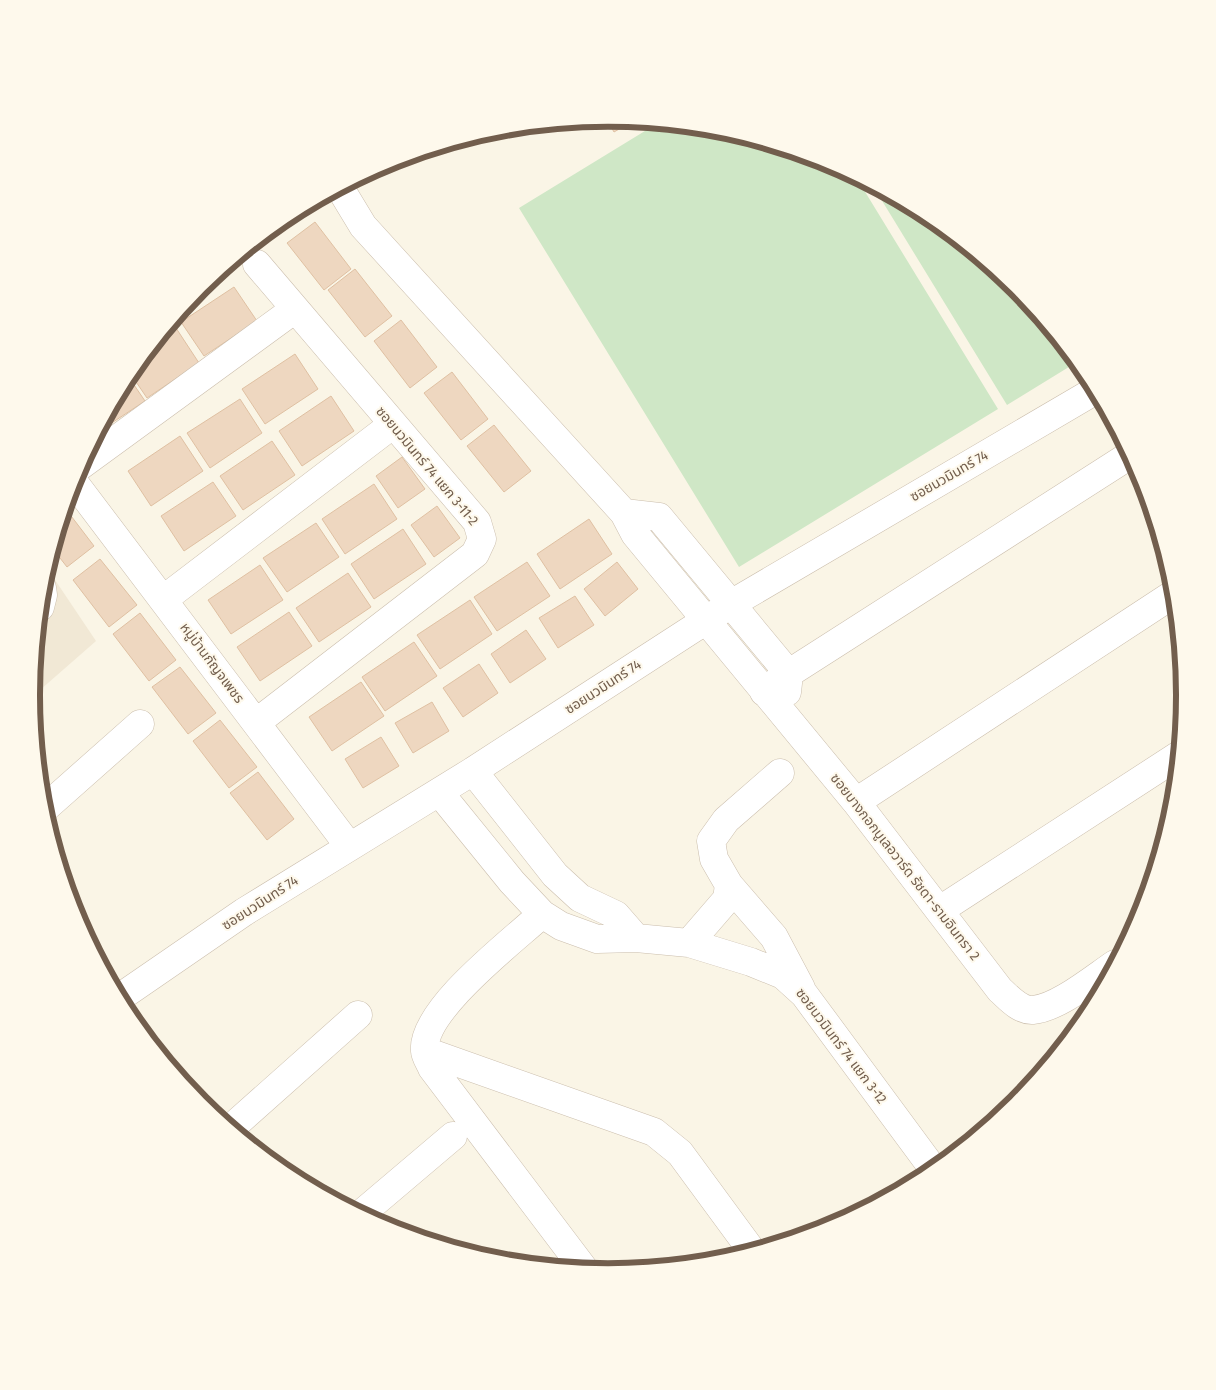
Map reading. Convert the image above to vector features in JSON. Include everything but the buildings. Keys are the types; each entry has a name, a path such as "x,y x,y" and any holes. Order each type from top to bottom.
{"street":[{"name":"ซอยบางกอกบูเลอวาร์ด รัชดา-รามอินทรา 2","path":"343,193 363,226 624,513 634,534 856,802 1000,990 1017,1005 1032,1010 1056,1002 1104,971"},
{"name":"ซอยนวมินทร์ 74 แยก 3-11-2","path":"256,264 477,522 482,539 474,554 257,722"},
{"path":"93,456 295,310"},
{"name":"ซอยนวมินทร์ 74","path":"125,994 244,912 473,771 731,604 1089,394"},
{"path":"164,599 392,425"},
{"path":"764,692 788,674 1124,458"},
{"name":"หมู่บ้านกัญจเพชร","path":"79,489 349,846"},
{"path":"624,513 659,517 788,674 785,714"},
{"path":"856,802 1167,598"},
{"path":"51,803 140,724"},
{"path":"940,910 1172,760"},
{"path":"473,771 555,875 580,898 616,915 636,938"},
{"path":"780,773 726,820 711,842 714,859 729,885 774,937 804,994"},
{"name":"ซอยนวมินทร์ 74 แยก 3-12","path":"438,792 512,882 542,914 561,926 597,939 636,938 689,943 751,962 783,975 804,994 929,1163"},
{"path":"689,943 727,899 729,885"},
{"path":"542,914 449,999 436,1016 427,1034 425,1051 432,1068 579,1262"},
{"path":"235,1124 358,1015"},
{"path":"425,1051 654,1132 680,1153 748,1246"},
{"path":"367,1209 453,1136"}],"shaded area":[{"path":"53,576 96,641 40,690 45,621"}],"green space":[{"path":"649,128 719,138 755,146 825,170 863,188 998,409 739,567 519,208"},
{"path":"879,197 924,223 983,268 1035,320 1071,366 1007,405"}]}
